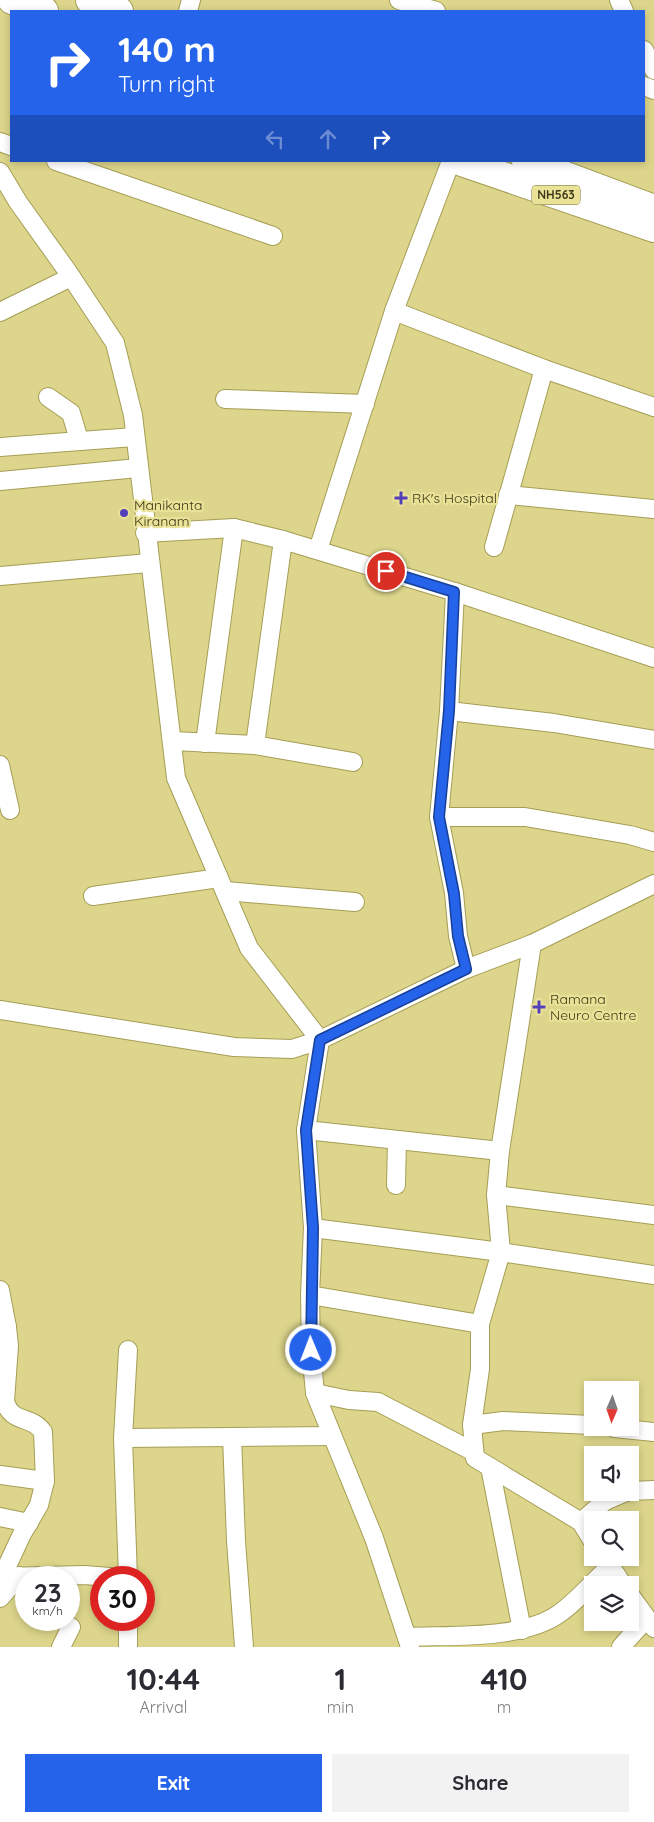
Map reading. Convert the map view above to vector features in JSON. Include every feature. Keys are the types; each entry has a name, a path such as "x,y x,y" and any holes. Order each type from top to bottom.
{"highway":[{"path":"12,0 41,10"},
{"path":"90,0 116,10"},
{"name":"NH563","path":"462,162 654,228"},
{"name":"NH563","path":"529,162 654,208"}],"street":[{"path":"399,0 433,10"},
{"path":"645,52 654,70"},
{"path":"59,162 272,236"},
{"path":"318,550 394,311 451,162"},
{"path":"0,172 18,202 115,343 133,415 145,533 176,778 249,948 320,1040 306,1130 313,1228 310,1295 311,1350 315,1393 374,1538 409,1642 535,1627 560,1613 604,1566"},
{"path":"0,312 71,277"},
{"path":"394,311 544,369 654,407"},
{"path":"494,547 544,369"},
{"path":"48,397 71,413 79,440"},
{"path":"225,399 365,404"},
{"path":"0,447 134,437"},
{"path":"0,481 138,468"},
{"path":"508,495 654,509"},
{"path":"145,533 234,528 283,540 454,592 654,658"},
{"path":"205,743 234,528"},
{"path":"255,745 283,540"},
{"path":"0,576 150,563"},
{"path":"454,592 449,711 439,817 454,894 458,936 466,969"},
{"path":"449,711 554,723 654,740"},
{"path":"172,741 255,745 352,762"},
{"path":"0,765 10,810"},
{"path":"439,817 525,817 630,835 654,842"},
{"path":"0,1010 234,1047 292,1049 320,1040 466,969 532,944 654,884"},
{"path":"93,896 222,885 355,902"},
{"path":"532,944 500,1151 496,1196 501,1252 480,1324 480,1369 472,1424 474,1452 475,1458 581,1522 584,1527"},
{"path":"306,1130 500,1151"},
{"path":"396,1140 396,1185"},
{"path":"496,1196 654,1215"},
{"path":"313,1228 501,1252 654,1275"},
{"path":"0,1290 4,1328 9,1346 6,1384 7,1408 12,1415 38,1426 42,1432 45,1481 39,1506 29,1523 0,1598"},
{"path":"310,1295 480,1324"},
{"path":"128,1350 123,1438 128,1566"},
{"path":"315,1393 349,1400 378,1402 474,1452"},
{"path":"472,1424 503,1421 584,1425"},
{"path":"639,1430 654,1432"},
{"path":"123,1438 332,1436"},
{"path":"232,1437 236,1541 244,1647"},
{"path":"490,1467 522,1630"},
{"path":"0,1475 45,1481"},
{"path":"639,1491 654,1490"},
{"path":"581,1522 605,1501"},
{"path":"0,1517 29,1523"},
{"path":"7,1577 90,1575"},
{"path":"621,1647 650,1624 639,1608"},
{"path":"61,1647 71,1627 71,1647"},
{"path":"128,1631 128,1647"}],"place":[{"name":"RK's Hospital","path":"401,498"},
{"name":"Manikanta Kiranam","path":"124,513"},
{"name":"Ramana Neuro Centre","path":"539,1007"}],"route":[{"path":"311,1350 310,1295 313,1228 306,1130 320,1040 466,969 458,936 454,894 439,817 449,711 454,592 386,571"}]}
